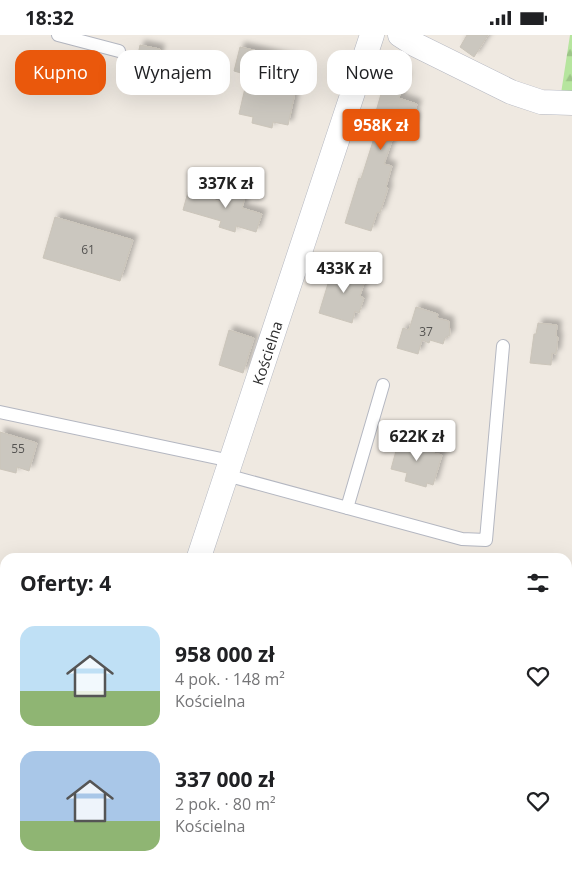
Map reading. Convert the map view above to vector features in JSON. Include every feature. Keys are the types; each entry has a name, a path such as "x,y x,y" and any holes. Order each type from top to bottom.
{"street":[{"name":"Kościelna","path":"200,553 372,35"},
{"path":"400,35 414,44 510,92 542,102 572,103"}],"lane":[{"path":"62,36 116,50"},
{"path":"0,412 228,468 347,507 462,539 486,539 503,347"},
{"path":"347,507 383,385"}],"green space":[{"path":"570,35 572,35 572,99 560,100"}],"building":[{"path":"467,35 488,35 474,57 460,47"},
{"path":"140,45 160,49 160,50 139,50"},
{"path":"240,47 253,50 240,50 240,73 234,71"},
{"path":"243,95 295,95 288,125 273,122 272,128 252,123 253,117 239,114"},
{"path":"381,95 400,95 399,98 417,104 413,124 407,136 395,132 384,164 392,166 386,187 388,188 380,213 377,212 371,231 345,223 374,138 369,136"},
{"path":"236,178 249,183 242,208 262,214 256,232 236,226 235,232 219,227 221,221 183,210 188,192 227,204"},
{"path":"55,217 133,240 120,281 43,258"},
{"path":"334,264 367,274 360,296 364,298 359,313 355,311 352,323 319,313"},
{"path":"416,307 438,314 437,318 449,321 450,335 445,338 443,344 430,340 429,343 422,340 418,354 397,348 403,328 409,330"},
{"path":"538,323 557,325 556,354 552,353 551,365 530,363 534,334 536,334"},
{"path":"229,330 254,338 243,373 219,365"},
{"path":"0,432 37,443 29,471 17,467 16,473 0,469"},
{"path":"406,436 435,445 433,453 442,455 433,485 427,483 426,487 405,481 407,473 391,469 397,447 402,448"}]}
